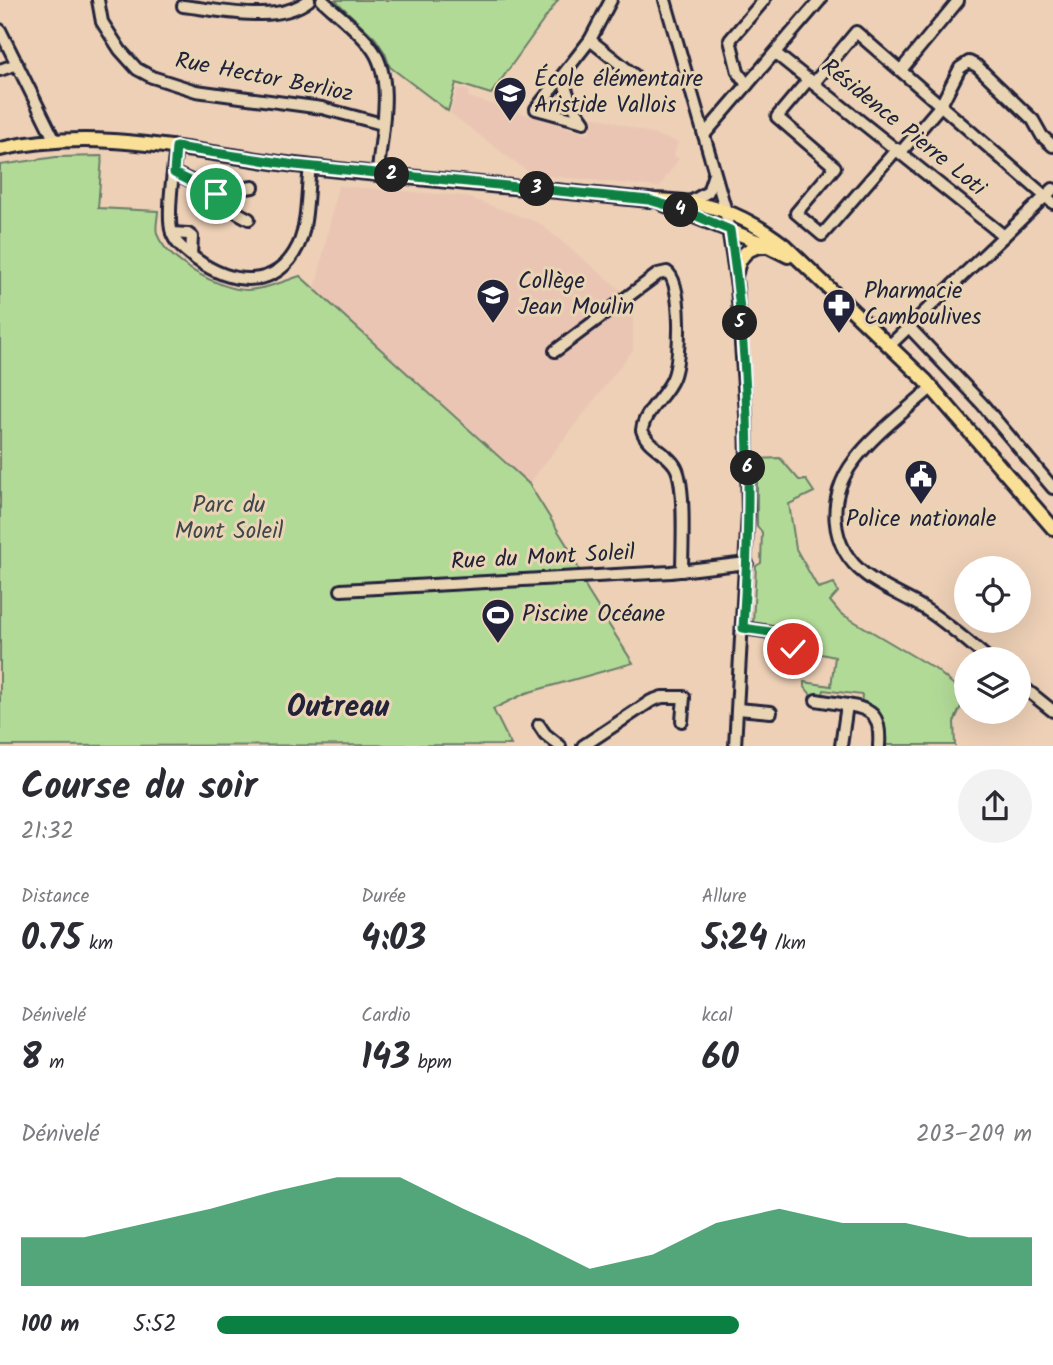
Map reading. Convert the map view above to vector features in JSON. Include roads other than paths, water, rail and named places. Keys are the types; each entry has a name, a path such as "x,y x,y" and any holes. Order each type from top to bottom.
{"main road":[{"path":"0,149 55,141 111,139 310,166 649,200 692,201 759,226 774,244"},
{"path":"649,200 666,205 733,236 753,232 812,271 932,387 1048,513 1053,528"},
{"path":"736,273 740,258 747,251 756,246 774,244"}],"street":[{"name":"Rue Hector Berlioz","path":"98,0 102,22 120,50 138,69 152,77 196,91 323,108 382,124"},
{"path":"183,6 271,15 293,10 309,0"},
{"path":"323,0 366,41 379,60 385,82 378,173"},
{"path":"562,75 564,87 575,111 584,122 536,109 562,75 590,40 611,0"},
{"path":"665,0 720,189 720,210 733,236 747,426 747,563 735,746"},
{"path":"747,85 738,72 730,40 764,0"},
{"path":"704,135 820,0"},
{"path":"901,70 958,1"},
{"path":"0,30 55,141"},
{"path":"890,345 1004,236 1051,196 942,105 856,32 777,117 835,167 796,213 822,235 942,105 961,65 967,62 972,62 1033,120 1042,136 1053,146"},
{"path":"590,40 634,75"},
{"name":"Résidence Pierre Loti","path":"775,53 1004,236"},
{"path":"0,70 17,64"},
{"path":"176,147 170,219 172,233 191,255 234,279 257,279 276,270 292,256 302,237 310,166"},
{"path":"692,201 708,192 713,182 714,168"},
{"path":"174,173 202,185 224,199 238,214 249,219"},
{"path":"224,199 233,190 253,187"},
{"path":"666,205 687,206 704,211 720,210"},
{"path":"555,351 664,271 674,278 680,345 678,363 671,384 643,423 642,430 647,440 673,462 680,477 682,571"},
{"path":"909,327 984,405 1053,488"},
{"path":"932,387 862,451 847,470 836,499 837,531 846,554 860,571 936,617 974,647"},
{"name":"Rue du Mont Soleil","path":"341,590 682,571 747,563"},
{"path":"743,628 784,634 790,638 793,649"},
{"path":"1031,694 1053,711"},
{"path":"583,746 658,698 684,697 682,721"},
{"path":"816,700 867,709 873,713 878,727 879,746"},
{"path":"841,746 847,705"},
{"path":"738,709 771,712"},
{"path":"540,725 545,734 560,746"}],"place":[{"name":"École élémentaire Aristide Vallois","path":"510,123"},
{"name":"Collège Jean Moulin","path":"493,325"},
{"name":"Pharmacie Camboulives","path":"839,335"},
{"name":"Police nationale","path":"921,506"},
{"name":"Piscine Océane","path":"498,645"}],"district":[{"name":"Outreau","path":"338,708"}],"park label":[{"name":"Parc du Mont Soleil","path":"229,519"}]}
